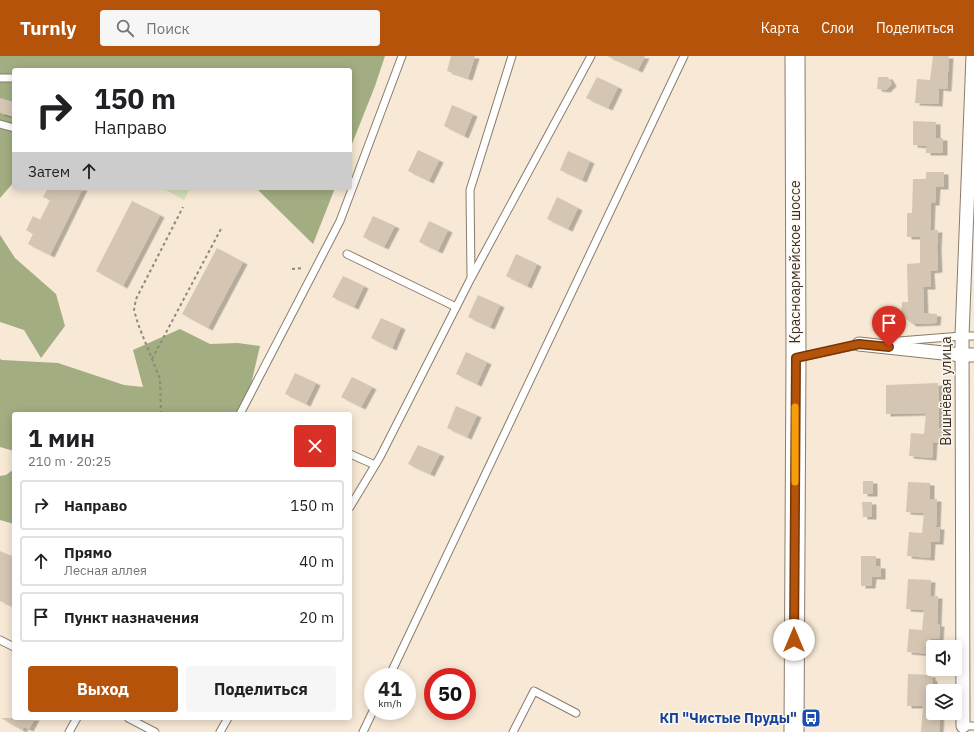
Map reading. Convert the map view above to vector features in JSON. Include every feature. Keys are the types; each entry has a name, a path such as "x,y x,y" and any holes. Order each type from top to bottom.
{"main road":[{"name":"Красноармейское шоссе","path":"794,732 796,358 795,56"}],"street":[{"name":"Вишнёвая улица","path":"968,726 968,336 973,56"},
{"path":"859,344 968,355"}],"lane":[{"path":"352,189 402,56"},
{"path":"471,278 470,190 512,56"},
{"path":"352,504 375,465 471,278 591,56"},
{"path":"393,668 684,56"},
{"path":"0,78 12,78"},
{"path":"0,124 12,127"},
{"path":"241,412 340,221 352,190"},
{"path":"347,254 456,307"},
{"path":"796,358 859,344 968,336"},
{"path":"352,455 375,465"},
{"path":"0,640 12,646"},
{"path":"513,732 534,691 576,712"},
{"path":"69,732 76,720"},
{"path":"132,720 155,732"},
{"path":"220,732 227,720"},
{"path":"363,732 369,720"}],"path":[{"path":"161,412 160,379 134,310 136,299 183,207"},
{"path":"152,359 222,227"}],"green space":[{"path":"0,56 385,56 352,144 352,68 12,68 12,184 0,198"},
{"path":"166,190 189,190 184,200"},
{"path":"258,190 334,190 313,244"},
{"path":"0,235 15,258 56,294 65,326 41,358 24,330 0,322"},
{"path":"180,329 210,344 238,343 260,346 244,412 12,412 12,450 0,447 0,359 58,363 124,385 143,387 133,350"},
{"path":"12,470 12,523 0,520 0,476 6,475"}],"building":[{"path":"451,56 475,56 468,78 447,71"},
{"path":"607,56 645,56 638,70"},
{"path":"933,56 949,56 947,89 939,88 938,104 915,103 917,79 930,80"},
{"path":"597,77 618,87 608,108 586,98"},
{"path":"878,77 888,77 892,84 886,90 877,89"},
{"path":"0,98 12,101 12,116 0,113"},
{"path":"452,105 473,114 464,136 444,126"},
{"path":"913,121 936,122 936,138 943,138 943,153 926,153 926,146 913,145"},
{"path":"418,150 439,160 429,181 408,171"},
{"path":"568,151 590,161 582,180 560,170"},
{"path":"926,172 944,172 944,187 936,187 935,203 931,203 930,230 938,230 938,270 930,271 931,287 923,287 924,313 937,314 936,323 912,324 901,314 902,302 908,302 907,264 920,263 920,237 907,237 907,213 912,213 913,179 926,179"},
{"path":"47,190 82,190 50,255 28,244 33,234 26,230 33,216 40,220 50,200 43,197"},
{"path":"557,197 578,208 568,229 547,219"},
{"path":"132,201 160,215 123,286 96,271"},
{"path":"373,216 395,226 384,247 363,237"},
{"path":"429,221 448,230 438,251 419,242"},
{"path":"217,248 243,262 208,328 182,314"},
{"path":"516,254 537,264 527,286 506,276"},
{"path":"343,276 364,286 354,307 332,297"},
{"path":"478,295 500,305 490,327 468,317"},
{"path":"381,318 401,327 392,348 371,338"},
{"path":"466,352 487,362 477,384 456,374"},
{"path":"295,373 316,383 306,404 285,394"},
{"path":"352,377 372,387 361,407 341,397"},
{"path":"938,383 939,428 942,428 941,443 933,442 932,458 909,456 911,433 924,434 926,413 886,414 886,385"},
{"path":"456,406 477,415 467,437 447,428"},
{"path":"418,445 440,454 430,474 408,464"},
{"path":"863,481 873,481 873,494 863,494"},
{"path":"908,482 930,483 930,499 937,499 936,527 940,527 939,542 931,542 930,558 907,556 909,532 922,533 924,513 906,512"},
{"path":"862,502 872,502 872,517 863,517"},
{"path":"0,551 12,556 12,606 0,601"},
{"path":"861,556 876,556 876,566 881,566 881,577 872,577 871,586 861,586"},
{"path":"908,579 931,580 930,596 938,596 937,624 940,624 939,639 931,638 931,640 926,640 926,654 907,652 909,629 922,630 924,610 906,609"},
{"path":"908,674 931,676 933,679 933,684 926,684 926,720 940,720 939,732 921,732 923,706 907,706"},
{"path":"1,718 12,718 12,720 34,720 29,729 24,727 22,730"}],"slow traffic":[{"path":"795,407 795,482"}],"place":[{"name":"КП \"Чистые Пруды\"","path":"811,718"}],"route":[{"path":"794,640 796,358 859,344 889,347"}]}
